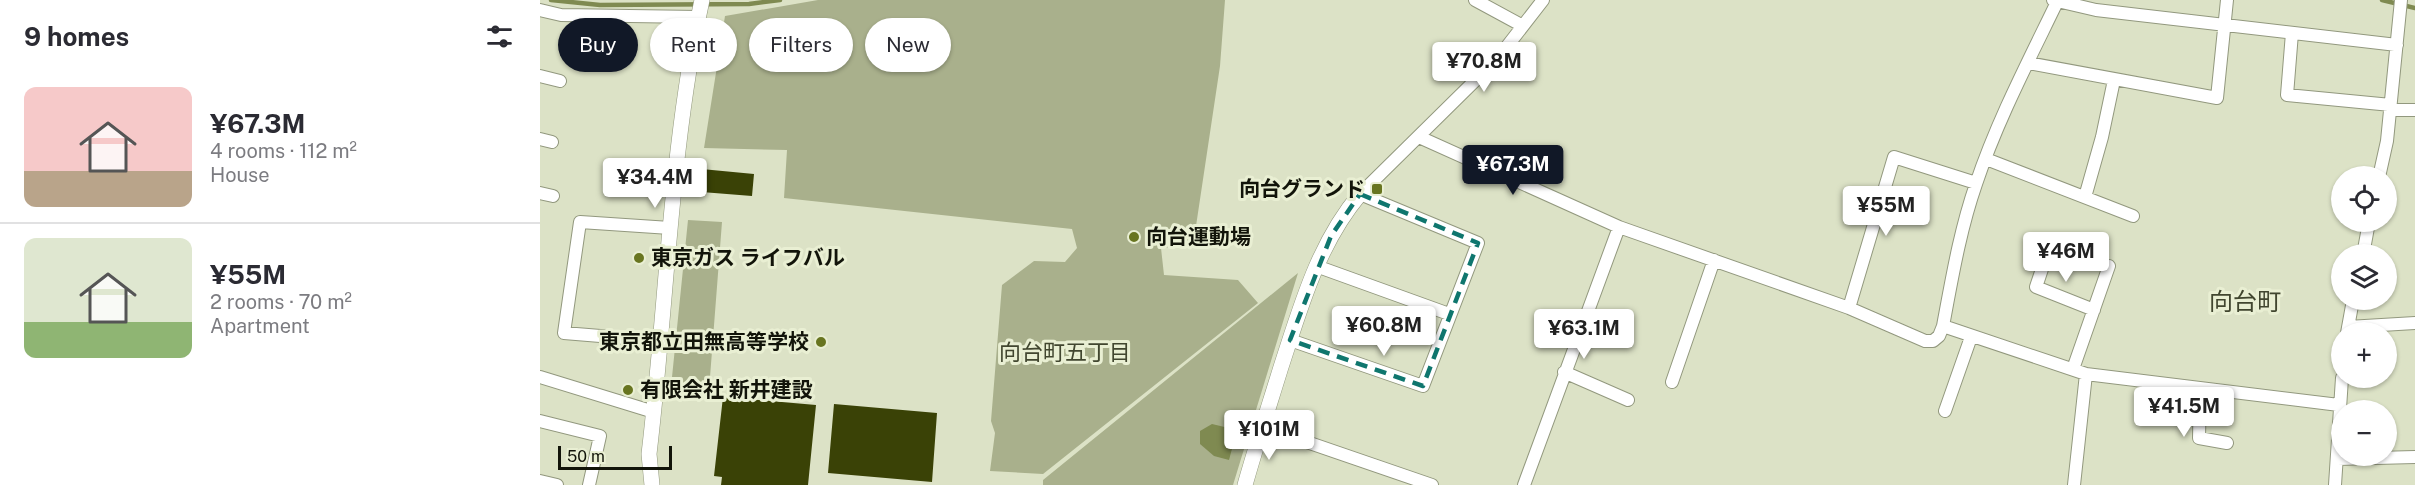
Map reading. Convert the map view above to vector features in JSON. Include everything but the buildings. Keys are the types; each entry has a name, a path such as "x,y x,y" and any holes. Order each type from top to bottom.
{"street":[{"path":"1475,0 1523,26"},
{"path":"1245,485 1290,340 1316,266 1345,213 1360,194 1498,58 1544,0"},
{"path":"2028,63 2217,98 2227,0"},
{"path":"1419,137 1619,227 1849,308 1925,340 1933,341 1943,326 1959,241 1976,183 2056,1 2096,10 2397,45"},
{"path":"2381,166 2391,107 2400,6"},
{"path":"540,10 561,15 700,10 688,70 670,228 649,454 652,485"},
{"path":"2292,33 2287,95 2415,110"},
{"path":"540,76 560,81"},
{"path":"2085,197 2102,137 2114,80"},
{"path":"1849,308 1894,157 1976,183"},
{"path":"1986,159 2133,216"},
{"path":"540,193 553,196"},
{"path":"1290,340 1423,386 1478,243 1360,194"},
{"path":"661,340 564,333 580,222 670,228"},
{"path":"1524,485 1619,227"},
{"path":"2048,251 2036,287 2094,310"},
{"path":"1672,382 1714,260"},
{"path":"1316,266 1449,314"},
{"path":"2073,369 2109,266"},
{"path":"2397,326 2415,324"},
{"path":"1943,326 2086,374 2331,404"},
{"path":"1945,411 1971,337"},
{"path":"1564,372 1628,400"},
{"path":"2074,485 2086,374"},
{"path":"540,377 654,412"},
{"path":"2200,388 2199,438 2227,443"},
{"path":"540,421 600,436 589,485"},
{"path":"1263,427 1432,485"},
{"path":"2397,457 2415,457"},
{"path":"2335,485 2336,466"},
{"path":"540,481 557,485"}],"highlighted area":[{"path":"1360,194 1478,243 1423,386 1290,340 1331,236"}],"shaded area":[{"name":"向台運動場","path":"818,0 1225,0 1220,66 1193,246 1161,248 1164,275 1238,280 1258,303 1043,474 990,471 995,433 991,421 1002,285 1034,261 1065,262 1077,248 1072,229 784,198 787,150 704,148 716,72 737,72 737,18 725,18 725,16"},
{"path":"688,220 722,222 709,390 671,387"},
{"path":"1298,273 1233,485 1043,485 1043,480"},
{"path":"1212,424 1237,430 1229,460 1214,456 1200,444 1200,431"}],"waterway":[{"path":"551,0 600,5 749,4 780,0"},
{"path":"2382,0 2415,8"}],"place":[{"name":"向台グランド","path":"1377,189"},
{"name":"向台運動場","path":"1134,237"},
{"name":"東京ガス ライフバル","path":"639,258"},
{"name":"東京都立田無高等学校","path":"821,342"},
{"name":"有限会社 新井建設","path":"628,390"}],"district":[{"name":"向台町","path":"2245,302"},
{"name":"向台町五丁目","path":"1065,352"}]}
